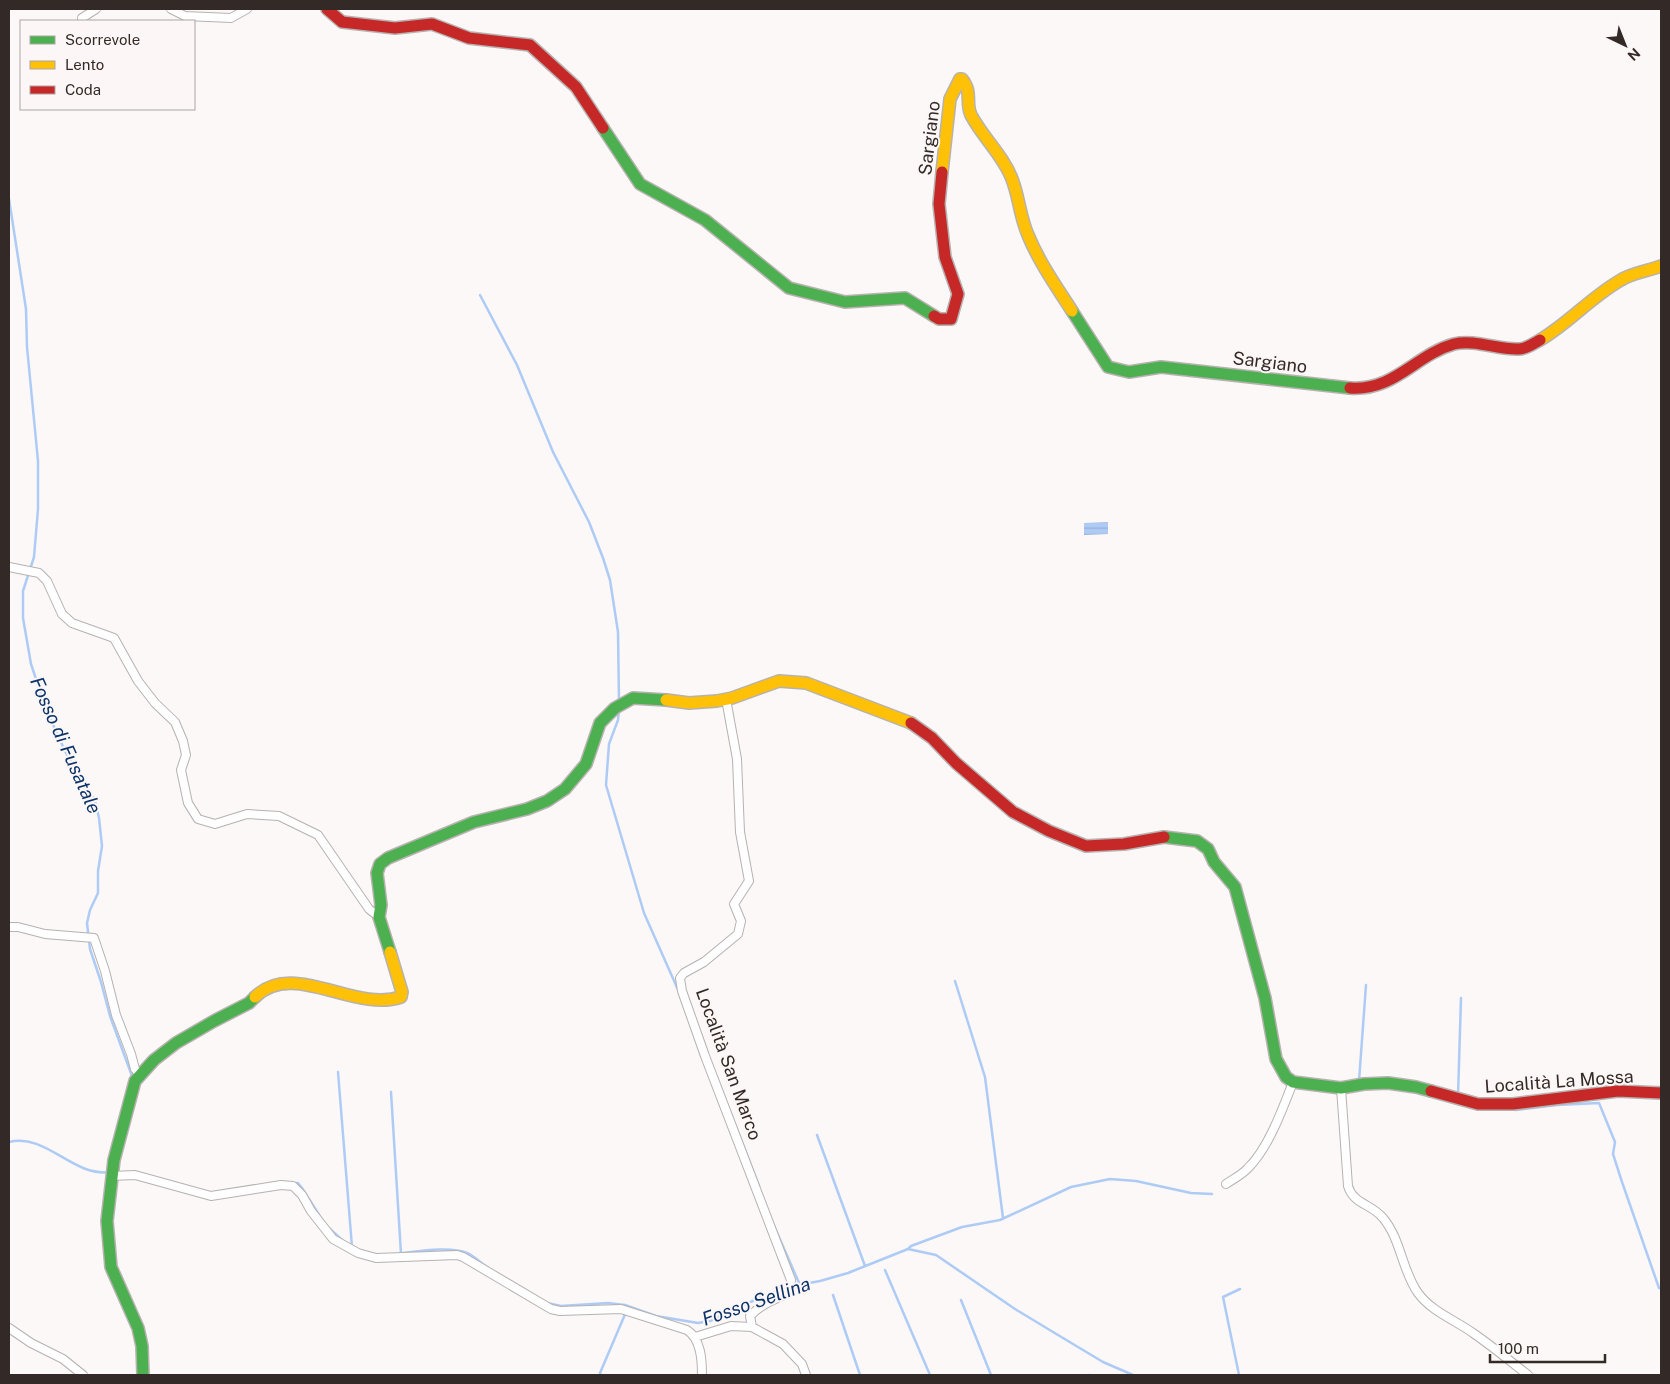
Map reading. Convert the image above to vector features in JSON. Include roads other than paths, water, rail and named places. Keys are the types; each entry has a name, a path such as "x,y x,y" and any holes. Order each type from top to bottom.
{"street":[{"path":"82,18 96,9"},
{"path":"171,9 185,16 231,18 247,9"},
{"name":"Sargiano","path":"327,9 342,22 395,28 432,24 469,38 530,45 576,87 640,184 705,220 789,288 845,302 905,298 939,319 952,319 958,294 945,257 939,204 950,99 960,79 962,79 968,87 970,113 983,134 1000,154 1012,179 1027,233 1041,263 1108,367 1129,372 1161,367 1364,389 1386,382 1438,350 1455,344 1484,344 1519,348 1530,346 1550,334 1595,296 1623,278 1661,266"},
{"path":"9,567 39,573 47,581 62,614 72,623 114,638 138,681 155,703 175,722 183,741 186,755 182,770 188,802 198,819 215,824 247,814 279,816 318,835 369,909 379,917"},
{"path":"143,1375 142,1346 138,1328 111,1267 107,1221 112,1173 135,1081 171,1046 227,1013 249,1003 259,993 275,984 293,983 375,1000 395,1000 401,997 400,982 379,917 381,905 378,873 380,864 388,858 474,822 527,809 547,801 565,789 586,764 600,723 615,708 633,698 689,703 726,699 779,681 806,683 908,721 932,738 956,763 1013,812 1049,831 1086,846 1124,844 1162,837 1190,840 1203,844 1219,869 1235,887 1252,944 1265,998 1276,1058 1286,1077 1294,1082 1258,1158 1248,1169 1226,1184"},
{"name":"Località San Marco","path":"726,699 737,760 740,832 749,881 734,904 741,921 738,934 704,962 684,973 680,978 682,991 705,1056 791,1280 790,1292 766,1303 750,1316 752,1327"},
{"path":"9,927 18,927 45,934 90,938 105,971 116,1015 132,1054 135,1069 140,1075"},
{"name":"Località La Mossa","path":"1294,1082 1341,1088 1364,1084 1388,1083 1416,1087 1478,1104 1513,1104 1618,1091 1661,1093"},
{"path":"1341,1088 1350,1192 1354,1198 1377,1211 1386,1222 1407,1273 1420,1296 1528,1375"},
{"path":"112,1173 135,1175 211,1196 287,1184 298,1190 311,1211 334,1239 364,1255 376,1258 463,1257 551,1309 560,1311 621,1309 687,1330 698,1342 702,1375"},
{"path":"695,1338 731,1326 752,1327 783,1344 802,1364 806,1375"},
{"path":"9,1328 32,1343 63,1359 84,1375"}],"water":[{"path":"1108,522 1108,534 1084,535 1084,523"}],"waterway":[{"name":"Fosso di Fusatale","path":"9,199 26,309 27,347 38,461 38,509 34,557 23,591 23,618 31,664 46,709 65,751 95,801 102,846 98,871 98,893 90,910 87,923 90,949 110,1016 132,1076"},
{"path":"480,295 517,365 553,452 589,522 603,558 610,580 618,632 619,702"},
{"path":"619,710 618,720 609,744 606,785 644,913 679,992"},
{"path":"955,981 985,1077 1003,1218"},
{"path":"1359,1081 1366,985"},
{"path":"1458,1096 1461,998"},
{"path":"338,1072 352,1247"},
{"path":"719,1083 759,1186"},
{"path":"391,1092 401,1254"},
{"path":"1510,1109 1599,1103 1615,1142 1613,1154 1622,1182 1659,1288 1661,1289"},
{"path":"817,1135 865,1266"},
{"name":"Fosso Sellina","path":"9,1142 23,1141 35,1144 84,1168 96,1172 110,1172"},
{"path":"908,1249 911,1246 962,1227 1000,1220 1071,1187 1110,1179 1136,1181 1191,1193 1212,1194"},
{"name":"Fosso Sellina","path":"293,1183 298,1183 321,1218"},
{"path":"771,1219 800,1285"},
{"name":"Fosso Sellina","path":"329,1228 342,1240"},
{"name":"Fosso Sellina","path":"547,1303 561,1306 608,1303 625,1305 656,1316 698,1323 710,1321 759,1298 788,1287 848,1273 908,1249 936,1255 1015,1309 1103,1362 1133,1375"},
{"name":"Fosso Sellina","path":"403,1253 435,1250 460,1251 470,1254 487,1267"},
{"path":"885,1270 930,1375"},
{"path":"1239,1375 1223,1297 1240,1289"},
{"path":"833,1295 860,1375"},
{"path":"961,1300 991,1375"},
{"path":"601,1375 600,1373 626,1312"}]}
